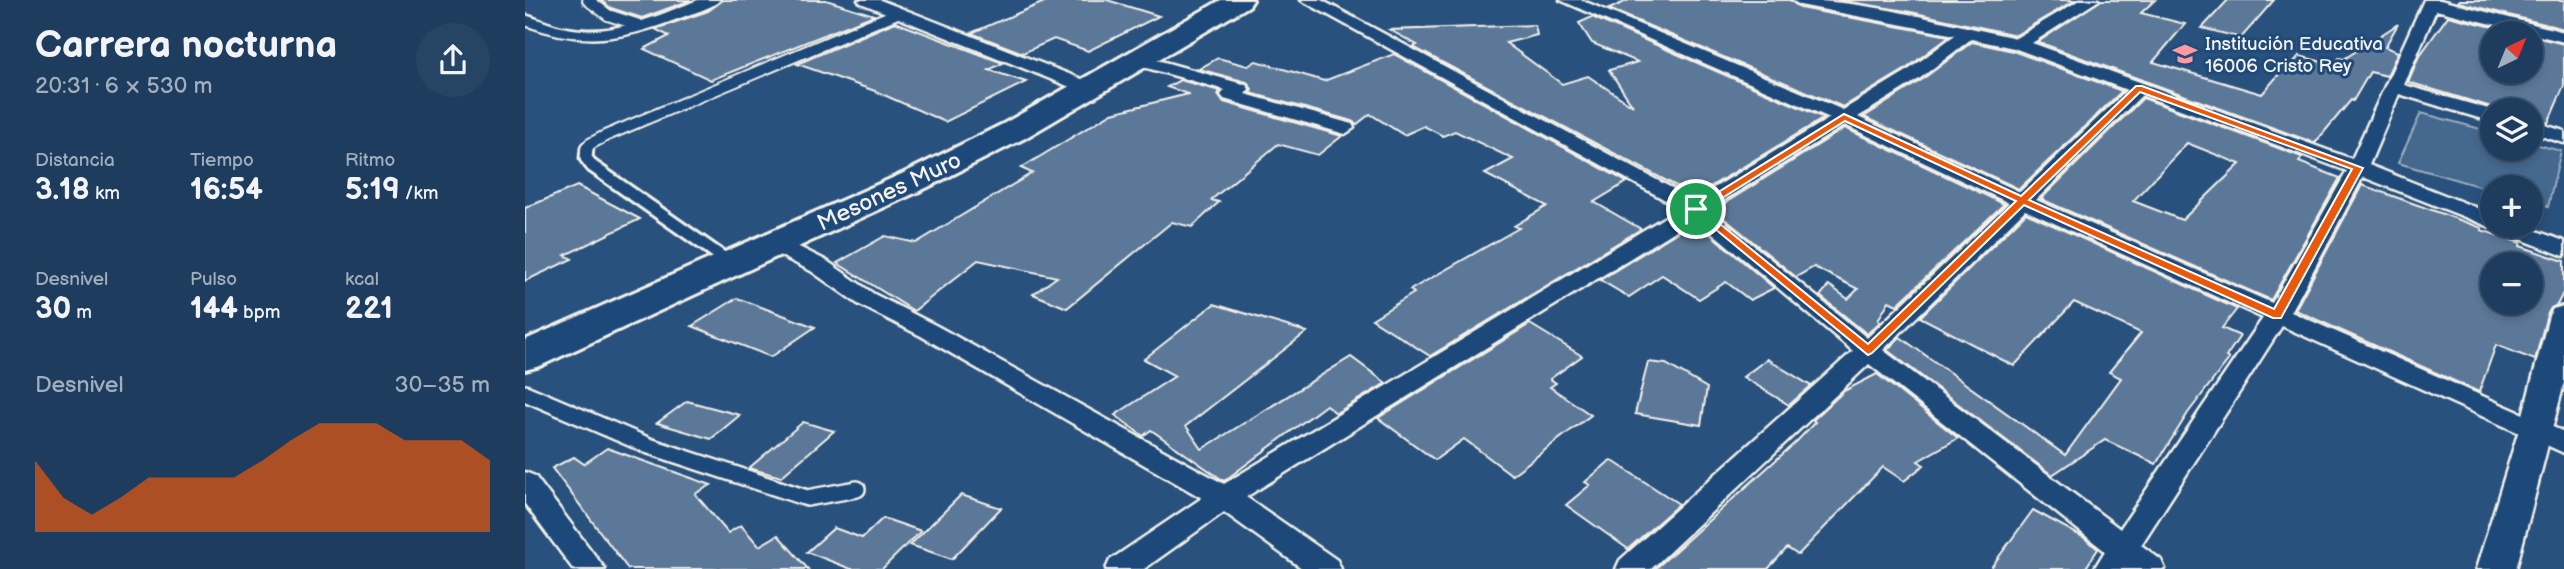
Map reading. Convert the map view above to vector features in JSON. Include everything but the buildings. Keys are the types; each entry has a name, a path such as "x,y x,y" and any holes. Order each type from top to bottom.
{"highway":[{"name":"Mesones Muro","path":"525,356 916,180 1091,89 1240,0"}],"street":[{"path":"525,20 552,30 583,35 608,33 712,0"},
{"path":"866,0 895,14 1091,89"},
{"path":"1309,0 1696,209 1868,351 2150,569"},
{"path":"1568,0 1844,117 2022,201 2550,437"},
{"path":"1800,0 2019,44 2358,168 2480,216"},
{"path":"2019,44 2091,0"},
{"path":"2109,569 2277,315 2358,168 2431,2 2564,37"},
{"path":"1121,569 1224,497 1913,75 1969,32"},
{"path":"1139,60 1240,89 1230,95 1345,128"},
{"path":"2393,87 2480,112"},
{"path":"1630,569 1868,351 2139,88"},
{"path":"2543,131 2564,137"},
{"path":"2534,238 2564,250"},
{"path":"775,244 819,266 866,299 929,331 1224,497 1326,569"},
{"path":"2496,569 2550,437 2564,316"},
{"path":"525,483 590,569"}],"lane":[{"path":"588,0 598,10 639,25"},
{"path":"732,264 592,166 585,151 590,144 605,136 895,14"},
{"path":"525,393 649,446 807,498 857,489"}],"shaded area":[{"path":"2421,113 2480,129 2480,161 2543,161 2543,146 2561,151 2548,207 2543,206 2543,175 2480,175 2480,187 2398,163"}],"place":[{"name":"Institución Educativa 16006 Cristo Rey","path":"2185,54"}],"route":[{"path":"1696,209 1844,117 2022,201 2277,315 2358,168 2139,88 2022,201 1868,351 1696,209"}]}
